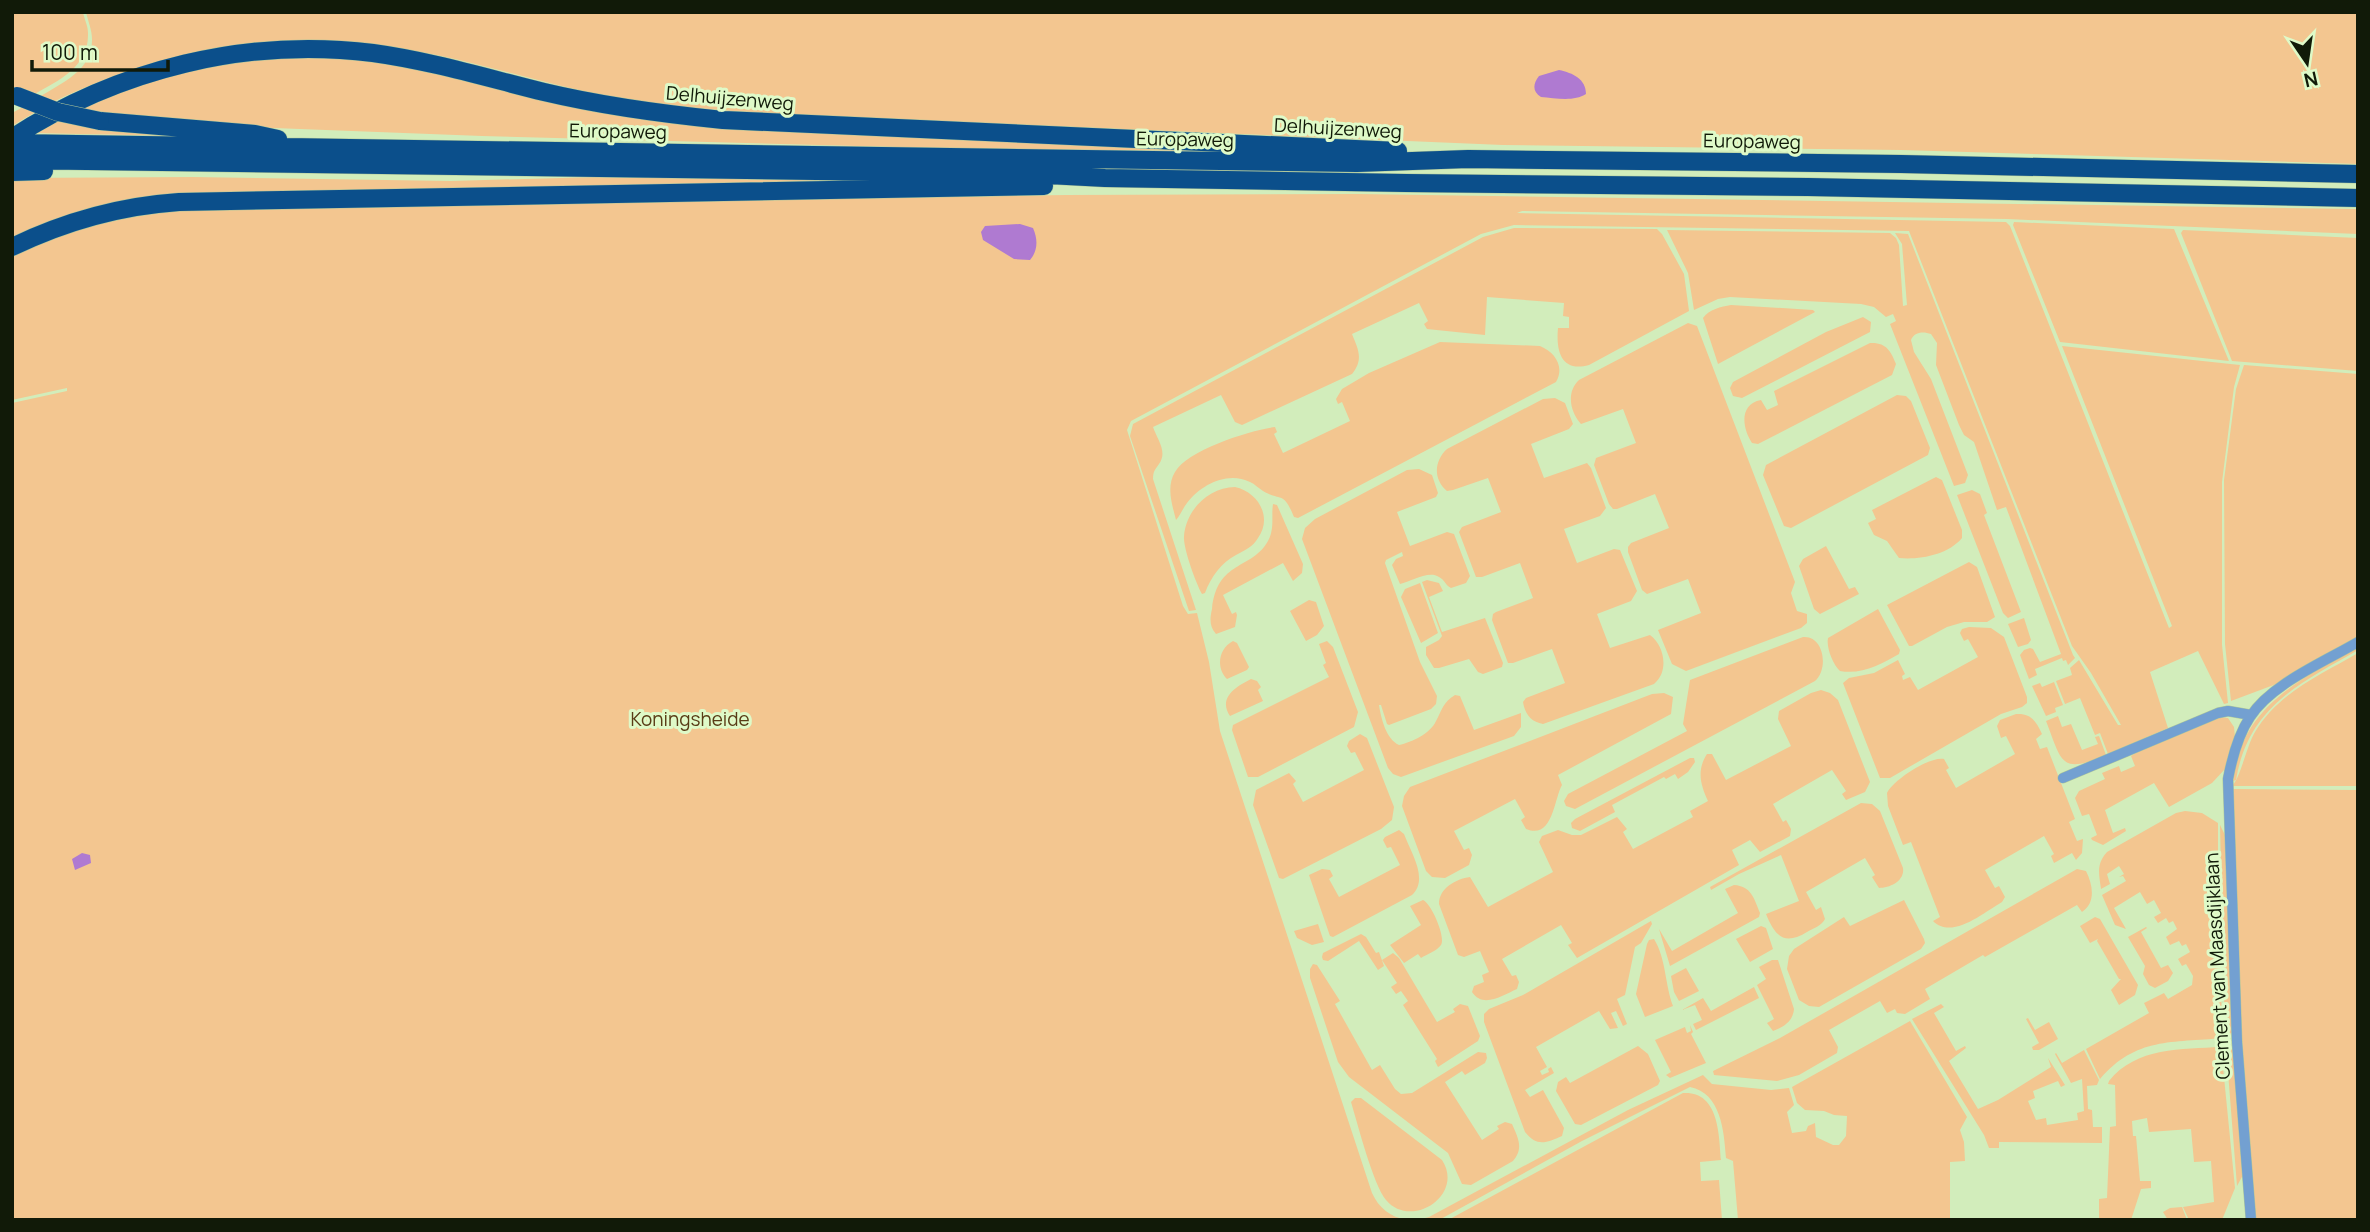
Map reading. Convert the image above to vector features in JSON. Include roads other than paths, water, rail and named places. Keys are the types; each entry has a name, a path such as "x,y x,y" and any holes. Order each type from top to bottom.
{"highway":[{"name":"Delhuijzenweg","path":"12,138 96,92 157,71 228,55 318,49 397,57 582,100 710,119 1388,150 1468,159"},
{"path":"15,94 58,112 100,121 256,134 326,148"},
{"name":"Europaweg","path":"12,144 1357,163 1468,159 1901,164 2358,174"},
{"name":"Europaweg","path":"12,160 1029,174 1105,178 1808,187 2358,198"},
{"path":"12,172 75,171 151,162"},
{"path":"12,247 87,217 131,207 179,202 1051,186 1105,178"}],"street":[{"name":"Clement van Maasdijklaan","path":"2251,1220 2237,1042 2227,786 2231,763 2251,715 2270,695 2358,642"},
{"path":"2063,778 2218,713 2228,711 2251,715"}],"park label":[{"name":"Koningsheide","path":"690,719"}]}
